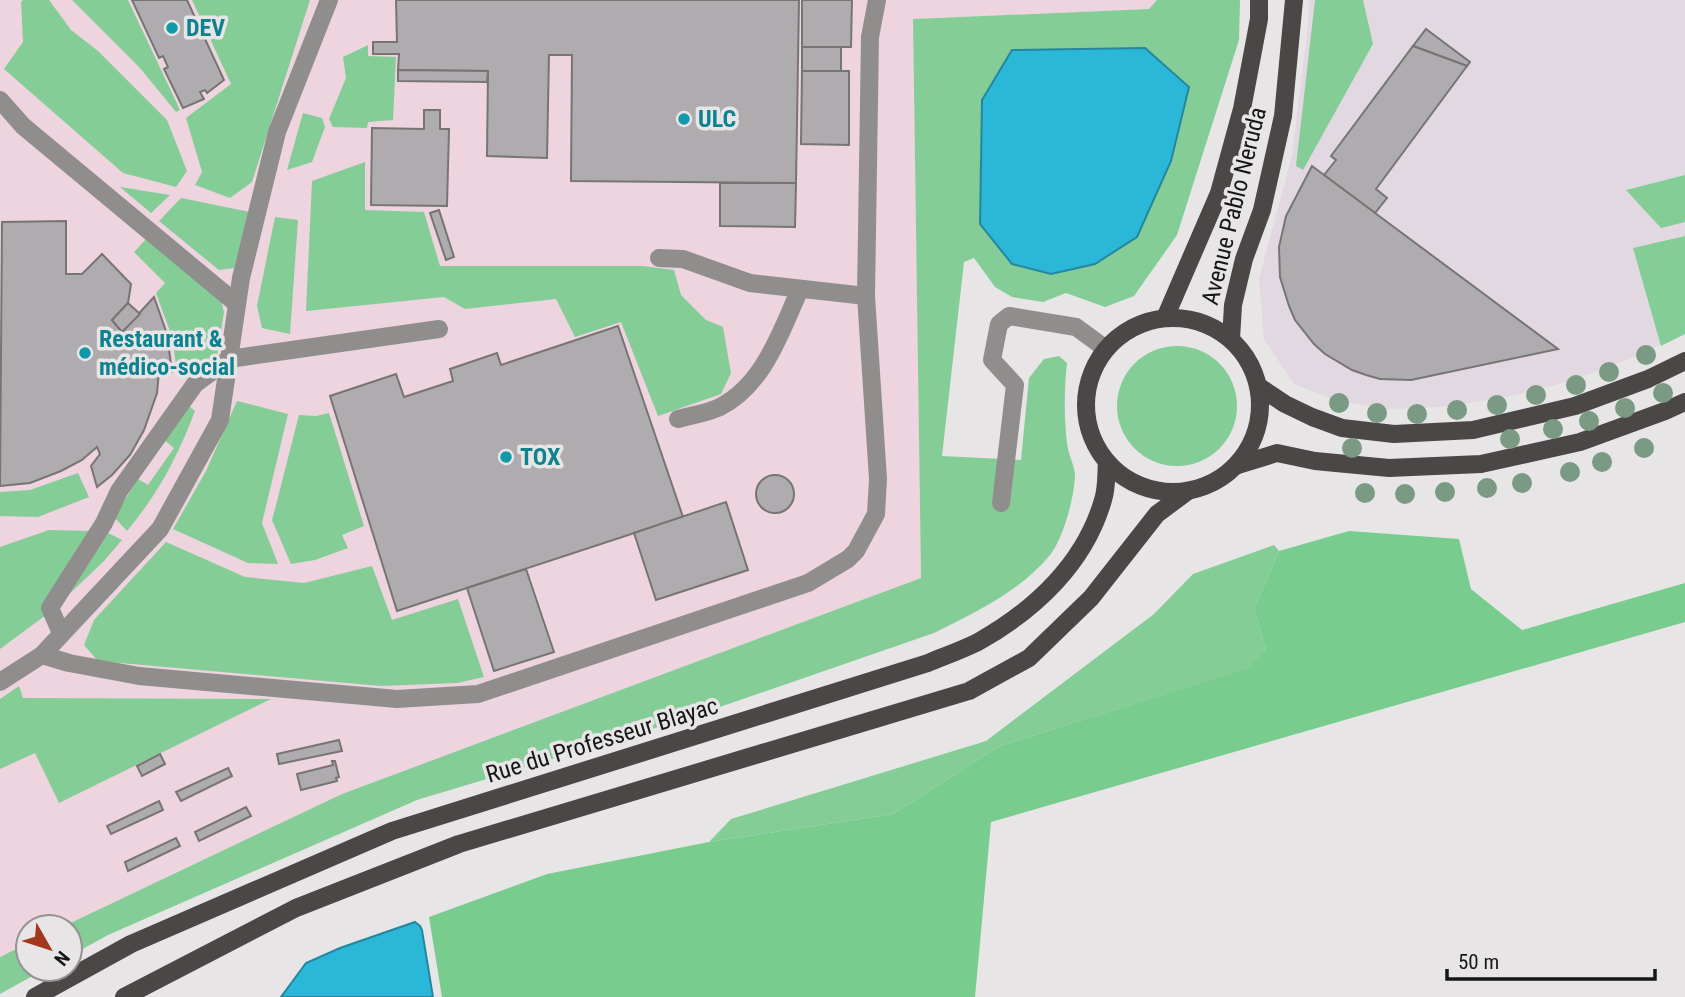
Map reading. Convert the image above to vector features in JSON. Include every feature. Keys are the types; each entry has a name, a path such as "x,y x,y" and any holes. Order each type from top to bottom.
{"main road":[{"name":"Avenue Pablo Neruda","path":"1165,318 1219,193 1242,109 1259,19 1259,0"},
{"name":"Avenue Pablo Neruda","path":"1231,339 1233,305 1244,258 1262,210 1283,117 1294,0"},
{"path":"134,994 296,908 459,844 969,691 1029,658 1091,598 1157,514 1188,491 1213,482 1235,466 1248,449 1257,429 1260,408 1258,386 1243,353 1231,339 1211,326 1188,319 1165,318 1143,323 1123,334 1107,349 1094,370 1087,394 1087,418 1094,442 1107,462 1124,477 1144,487 1166,492 1188,491"},
{"path":"1258,386 1285,404 1342,428 1394,434 1473,430 1575,406 1648,379 1685,360"},
{"path":"1235,466 1276,453 1315,461 1390,468 1481,464 1580,442 1685,402"},
{"name":"Rue du Professeur Blayac","path":"35,997 131,944 393,831 928,663 977,642 1028,609 1062,576 1089,538 1104,497 1107,462"}],"lane":[{"path":"0,682 42,655 160,529 220,420 241,278 277,132 329,0"},
{"path":"42,655 69,663 166,679 397,698 478,694 808,583 848,559 856,551 876,514 878,480 866,296 870,37 877,0"},
{"path":"0,100 23,125 237,304"},
{"path":"659,258 683,259 750,283 866,296"},
{"path":"678,419 720,407 751,384 779,336 800,289"},
{"path":"1001,503 1015,386 992,360 999,324 1009,316 1076,327 1107,349"},
{"path":"61,633 50,608 77,569 119,491 195,384 229,359 439,329"}],"shaded area":[{"path":"0,0 1157,0 1149,9 913,19 921,578 342,794 84,917 84,913 14,913 14,950 0,957"},
{"path":"1309,0 1685,0 1685,334 1570,381 1511,396 1443,407 1384,409 1335,400 1294,384 1264,339 1259,279 1292,155"}],"green space":[{"path":"23,0 49,0 71,30 98,51 167,120 187,171 176,187 123,173 4,69 23,42"},
{"path":"72,0 128,0 180,110 176,112 140,68"},
{"path":"192,0 310,0 252,182 230,198 195,185 202,172 186,118 231,84"},
{"path":"1157,0 1240,0 1239,40 1177,235 1134,296 1105,307 1066,293 1043,302 1012,297 995,287 974,258 964,262 942,456 1021,460 1029,378 1044,359 1059,356 1067,363 1065,423 1075,474 1073,494 1064,528 1055,548 1025,580 996,600 934,633 682,720 417,800 108,935 84,948 84,917 342,794 921,578 913,19 1149,9"},
{"path":"1315,0 1363,0 1373,44 1303,170 1296,166"},
{"path":"368,45 368,56 396,57 393,120 368,122 367,128 333,127 329,119 346,78 343,57"},
{"path":"303,113 322,118 325,127 312,162 287,170"},
{"path":"365,162 365,210 424,212 440,266 643,266 674,270 681,295 706,320 723,327 731,373 721,394 658,416 621,322 575,337 556,299 465,309 444,297 306,311 312,181"},
{"path":"1685,175 1685,222 1661,228 1626,190"},
{"path":"120,187 170,195 151,213"},
{"path":"181,198 250,212 234,268 219,270 159,221"},
{"path":"275,217 298,220 290,334 262,328 257,306"},
{"path":"1685,236 1685,334 1661,346 1633,248"},
{"path":"147,238 220,297 224,312 217,356 196,370 177,371 172,337 156,293 165,283 134,252"},
{"path":"1177,346 1200,351 1219,364 1232,383 1237,406 1232,429 1219,448 1200,461 1177,466 1154,461 1135,448 1122,429 1117,406 1122,383 1135,364 1154,351"},
{"path":"237,401 288,414 262,523 278,564 248,563 173,529 206,471"},
{"path":"189,406 195,411 182,444 158,489 127,531 114,517 138,479 148,485 174,448 163,439"},
{"path":"329,413 364,526 342,535 348,548 315,560 291,564 272,520 299,415 316,416"},
{"path":"78,473 89,497 38,517 0,516 0,492 30,490"},
{"path":"49,530 94,531 46,615 0,649 0,547"},
{"path":"1349,531 1459,539 1471,589 1522,630 1685,583 1685,622 991,822 975,997 442,997 429,917 547,874 709,842 893,814 1000,746 1248,668 1266,649 1254,609 1279,551"},
{"path":"106,532 122,540 65,598"},
{"path":"166,542 245,577 304,583 372,566 392,620 458,599 484,677 457,683 381,686 98,661 84,645 94,620"},
{"path":"1274,545 1279,551 1254,609 1266,649 1249,668 1000,746 893,814 709,842 731,819 986,741 1154,614 1193,574"},
{"path":"19,686 23,698 271,699 59,803 35,753 0,769 0,699"},
{"path":"14,950 14,983 20,983 0,994 0,957"}],"water":[{"path":"1145,48 1189,87 1171,161 1137,237 1095,264 1051,274 1012,264 980,224 982,100 1012,50"},
{"path":"415,922 422,930 433,997 281,997 306,963"}],"building":[{"name":"DEV","path":"132,0 187,0 224,80 207,93 205,90 200,92 204,99 183,108 164,69 168,67 163,56 159,58"},
{"name":"ULC","path":"396,0 799,0 796,183 571,181 572,55 549,55 547,158 487,156 488,71 398,70 399,54 373,54 373,42 397,42"},
{"path":"802,0 852,0 851,47 802,47"},
{"path":"1426,29 1470,62 1467,66 1413,46"},
{"path":"1413,46 1467,66 1376,189 1387,198 1375,213 1324,175 1336,160 1331,156"},
{"path":"802,47 841,47 841,71 802,71"},
{"path":"398,70 488,71 487,82 398,81"},
{"path":"802,71 849,71 849,145 801,144"},
{"path":"424,110 440,110 440,129 449,129 447,206 371,205 372,128 424,129"},
{"path":"1312,166 1558,349 1411,380 1380,379 1366,375 1325,354 1295,320 1280,277 1279,247 1286,216"},
{"path":"720,183 796,183 795,227 720,226"},
{"path":"439,210 454,257 446,260 430,213"},
{"name":"Restaurant & médico-social","path":"66,221 66,274 82,274 102,254 131,284 128,303 112,320 122,332 154,297 167,334 172,372 159,372 157,393 144,430 130,455 97,487 91,466 100,454 97,447 82,460 61,471 30,483 0,486 2,222"},
{"path":"128,303 140,314 122,332 112,320"},
{"name":"TOX","path":"618,326 683,517 397,611 330,396 396,374 404,397 453,381 450,369 497,353 501,365"},
{"path":"775,475 788,481 794,494 788,507 775,513 762,507 756,494 762,481"},
{"path":"726,502 748,570 656,600 634,533"},
{"path":"526,569 554,652 494,671 467,588"},
{"path":"339,740 342,751 279,764 277,754"},
{"path":"160,754 165,764 142,776 137,766"},
{"path":"332,761 335,761 339,777 336,778 337,781 301,790 297,774 333,765"},
{"path":"228,768 232,776 181,801 176,792"},
{"path":"159,801 163,810 111,834 107,826"},
{"path":"246,807 251,816 199,841 195,832"},
{"path":"176,838 180,846 128,871 125,862"}],"place":[{"name":"DEV","path":"172,28"},
{"name":"ULC","path":"684,119"},
{"name":"Restaurant & médico-social","path":"85,353"},
{"name":"TOX","path":"506,457"}]}
